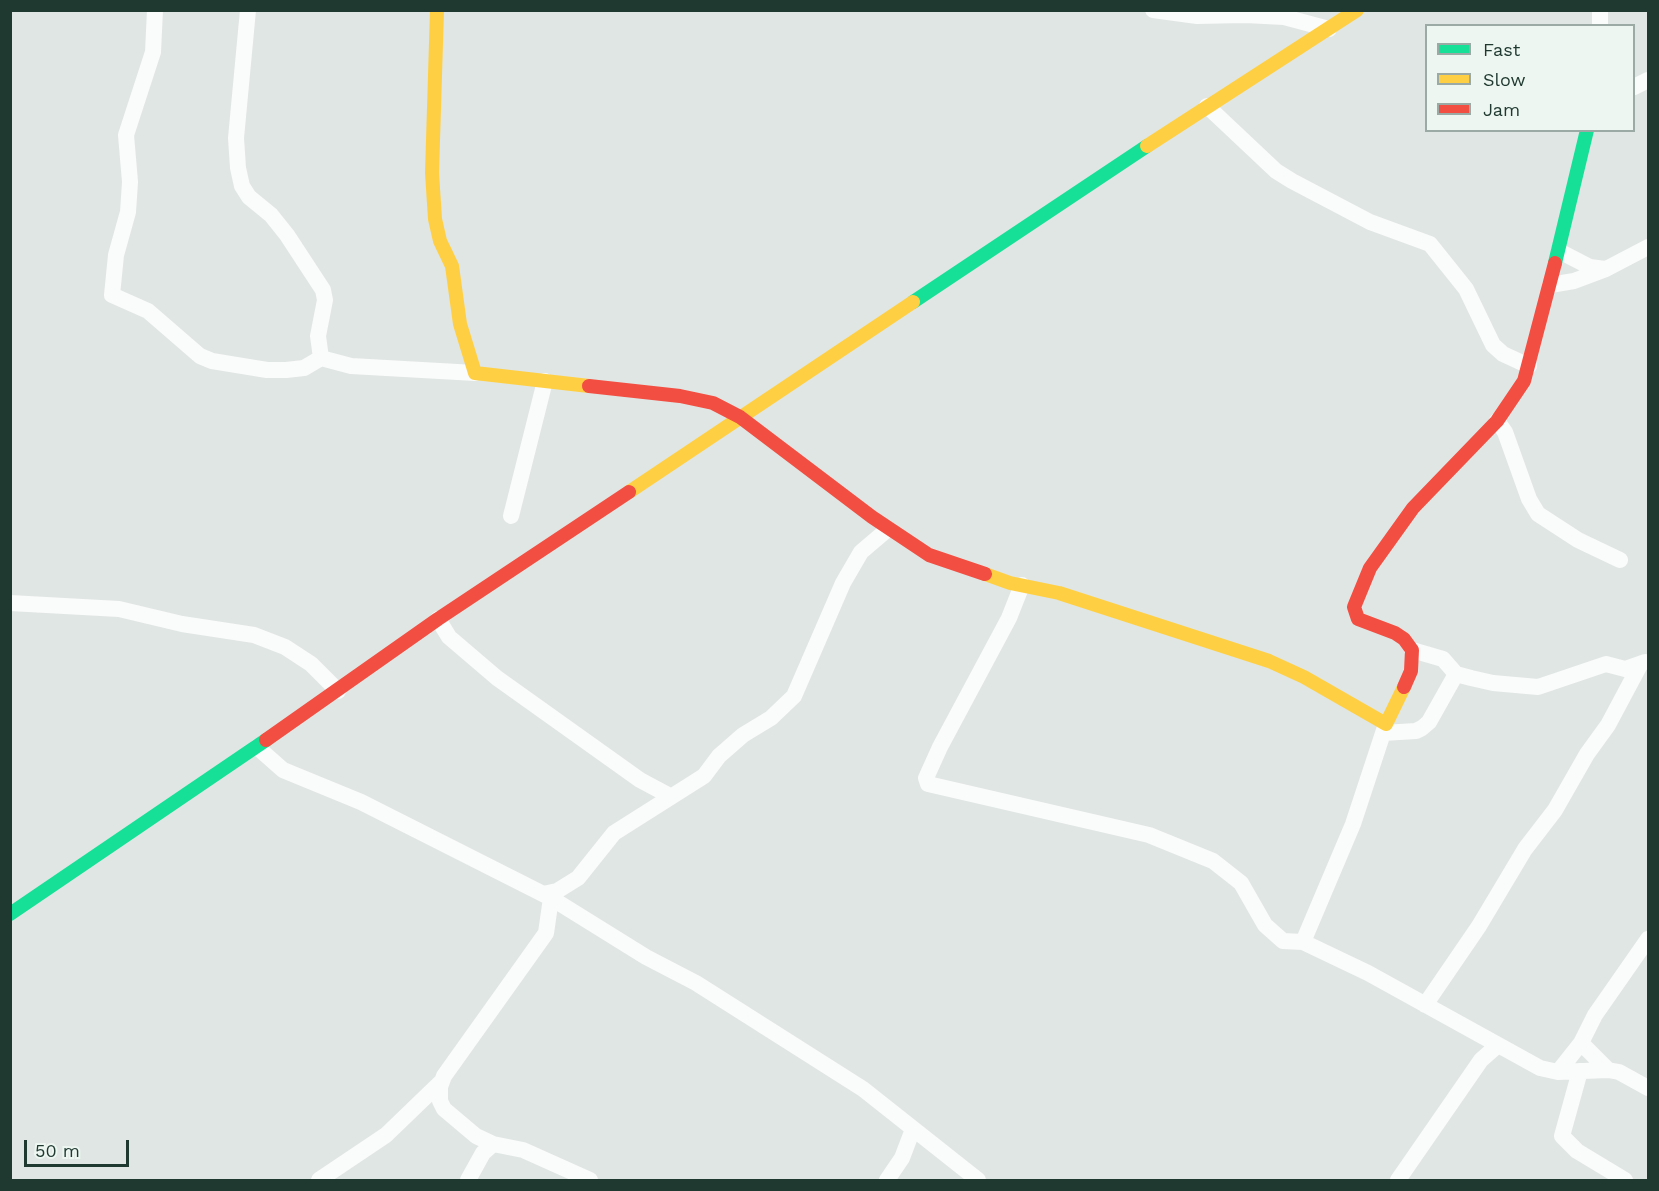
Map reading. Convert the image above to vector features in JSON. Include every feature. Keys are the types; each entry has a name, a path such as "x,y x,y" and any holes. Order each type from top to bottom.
{"street":[{"path":"155,10 153,52 126,135 130,182 128,213 116,255 112,295 148,311 200,356 212,361 267,370 304,368 321,358 351,366 475,373 680,396 713,403 740,417 888,529 929,555 1022,585 1059,592 1269,661 1304,677 1384,729 1416,731 1422,728 1429,722 1456,674"},
{"path":"248,10 236,138 238,168 242,186 249,197 271,215 287,235 323,290 325,300 318,336 321,358"},
{"path":"437,10 432,173 435,219 440,241 452,266 460,324 475,373"},
{"path":"1153,10 1197,16 1245,15 1284,18 1329,29"},
{"path":"10,914 257,747 438,619 1207,106 1357,10"},
{"path":"1207,106 1276,171 1292,181 1370,222 1430,244 1466,289 1493,345 1503,354 1530,366"},
{"path":"1303,942 1353,824 1384,729 1403,689 1413,656 1404,639 1395,633 1358,619 1354,607 1370,568 1413,508 1497,421 1524,381 1530,366 1587,132"},
{"path":"1550,285 1574,281 1606,269 1648,247"},
{"path":"1558,252 1590,267 1606,269"},
{"path":"511,516 545,381"},
{"path":"1497,421 1505,432 1529,500 1538,514 1578,540 1620,560"},
{"path":"547,896 578,878 614,833 704,776 719,756 743,735 771,718 794,696 843,583 861,552 888,529"},
{"path":"1022,585 1009,618 940,747 926,778 928,784 945,790 1149,835 1213,861 1241,883 1265,926 1284,940 1303,942 1425,1005 1533,1065 1558,1072 1608,1070 1619,1072 1648,1088"},
{"path":"10,603 107,607 182,624 254,635 285,647 311,664 338,691"},
{"path":"438,619 449,637 497,678 640,780 670,796"},
{"path":"1413,656 1432,657 1446,662 1456,674 1493,683 1538,687 1606,664 1625,669 1644,663"},
{"path":"1425,1005 1479,926 1525,849 1555,810 1644,663"},
{"path":"257,747 283,770 361,802 547,896 646,957 696,983 863,1089 978,1180"},
{"path":"319,1180 378,1141 442,1081 458,1054 488,1018 542,939 548,925 547,896"},
{"path":"1558,1072 1581,1043 1595,1015 1648,939"},
{"path":"1479,1035 1481,1060"},
{"path":"1581,1043 1608,1070"},
{"path":"1398,1180 1481,1060 1498,1045"},
{"path":"1580,1071 1562,1136 1577,1150 1625,1180"},
{"path":"442,1081 440,1091 444,1109"},
{"path":"420,1103 444,1109 488,1148 524,1150 558,1175 583,1177"},
{"path":"887,1180 902,1158 913,1129"},
{"path":"468,1180 488,1148"}],"traffic: fast":[{"path":"1555,263 1587,132"},
{"path":"913,302 1147,146"},
{"path":"10,914 266,740"}],"traffic: slow":[{"path":"437,10 432,173 435,219 440,241 452,266 460,324 475,373 589,386"},
{"path":"1147,146 1357,10"},
{"path":"629,492 913,302"},
{"path":"985,574 1010,583 1059,593 1269,661 1304,677 1386,724 1404,687"}],"traffic: jam":[{"path":"1404,687 1411,671 1412,650 1404,639 1395,633 1358,619 1354,607 1370,568 1413,508 1497,421 1524,381 1555,263"},
{"path":"589,386 680,396 713,403 740,417 872,517 929,555 985,574"},
{"path":"266,740 438,619 629,492"}]}
